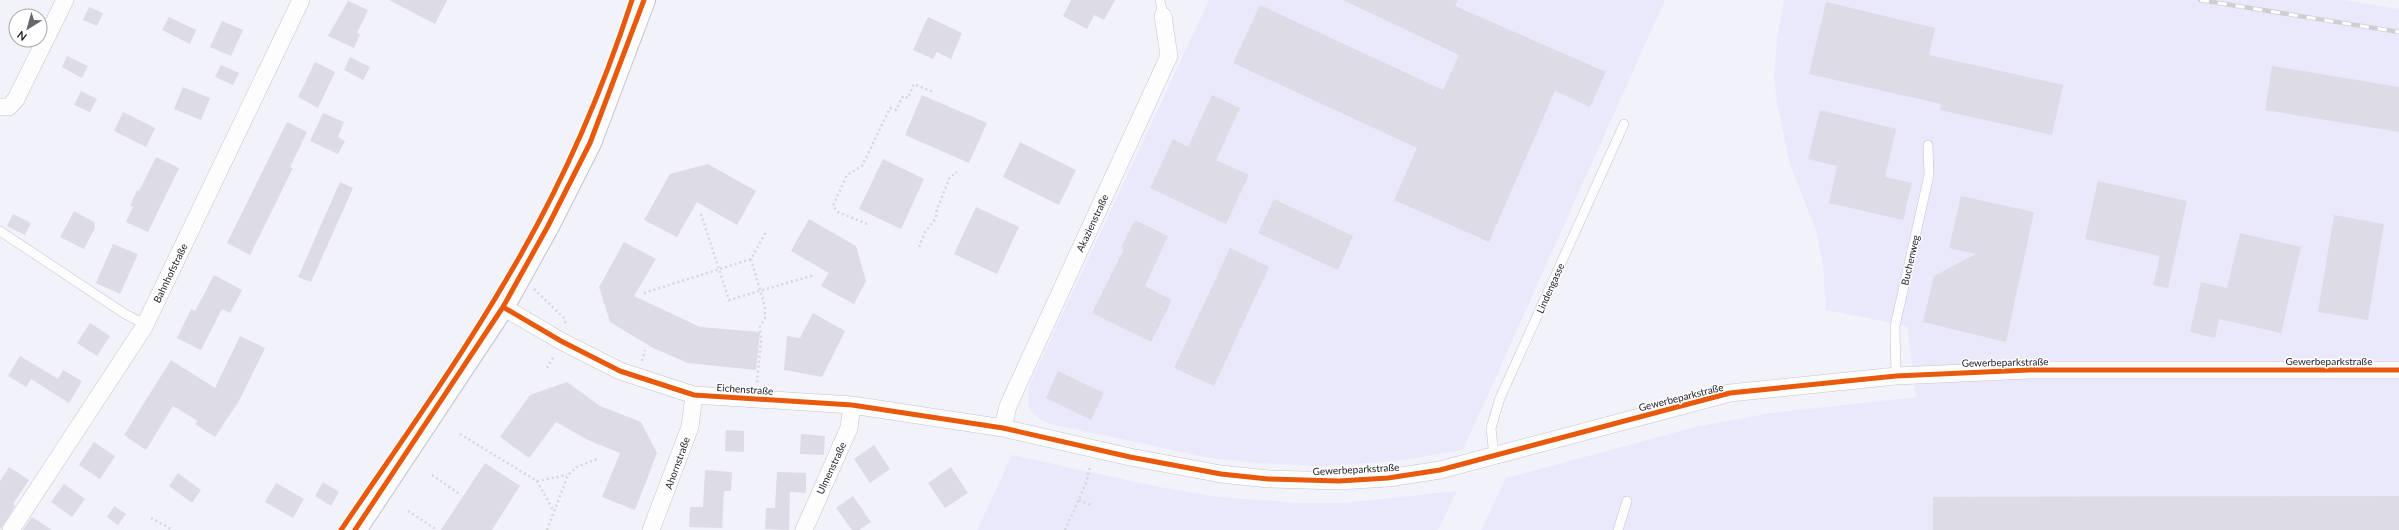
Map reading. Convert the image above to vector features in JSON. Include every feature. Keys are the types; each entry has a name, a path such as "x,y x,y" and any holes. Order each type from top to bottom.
{"main road":[{"path":"355,530 503,307 590,144 644,0"}],"street":[{"path":"0,107 8,107 16,99 65,0"},
{"name":"Bahnhofstraße","path":"11,530 149,318 301,0"},
{"name":"Akazienstraße","path":"1003,428 1008,406 1169,56 1162,8"},
{"name":"Eichenstraße","path":"503,307 561,341 620,371 694,394 852,405 1003,428"},
{"name":"Gewerbeparkstraße","path":"1003,428 1130,457 1221,474 1268,479 1339,481 1388,478 1440,470 1730,393 1896,376 2030,370 2399,370"},
{"name":"Ahornstraße","path":"651,530 690,426 694,394"},
{"name":"Ulmenstraße","path":"804,530 849,428 852,405"}],"lane":[{"name":"Lindengasse","path":"1494,456 1491,428 1500,398 1624,124"},
{"name":"Buchenweg","path":"1896,376 1896,326 1929,175 1928,145"},
{"path":"0,232 125,314 139,320 149,318"},
{"path":"1618,530 1627,501"}],"path":[{"path":"867,224 838,212 833,206 847,175 862,166 890,108 896,110 903,96 908,98 914,84 933,92"},
{"path":"919,247 925,232 936,218 937,208 950,177 957,172"},
{"path":"702,214 730,300 814,275"},
{"path":"755,399 761,342 760,327 765,318 765,307 751,259 766,232"},
{"path":"644,293 751,259"},
{"path":"518,279 534,289 564,318 566,325 561,341 547,368"},
{"path":"460,434 538,481 553,510"},
{"path":"538,481 568,475 578,467 599,458"},
{"path":"1065,530 1086,483 1090,467"},
{"path":"432,475 461,495"},
{"path":"546,530 568,475"},
{"path":"1079,500 1090,505"},
{"path":"408,511 437,530"},
{"path":"151,518 173,530"}],"shaded area":[{"path":"1209,0 1665,0 1463,450 1396,461 1327,466 1258,463 1210,458 1051,424 1041,420 1033,413 1028,405 1029,386"},
{"path":"1784,0 2343,0 2399,9 2399,530 1481,530 1506,478 1696,427 1771,413 1916,397 1907,326 1826,310 1823,265 1817,233 1790,164 1777,103 1774,79 1777,39"},
{"path":"1012,455 1154,486 1219,497 1300,503 1343,503 1457,491 1438,530 977,530"}],"building":[{"path":"389,0 447,0 435,24"},
{"path":"1071,0 1115,0 1104,20 1094,15 1087,29 1063,16"},
{"path":"1343,0 1458,0 1455,6 1606,72 1590,107 1555,91 1489,242 1394,200 1417,148 1233,63 1260,5 1443,90 1459,55"},
{"path":"348,1 368,10 357,33 360,34 354,48 328,36"},
{"path":"1826,2 1935,28 1929,55 2063,85 2052,135 1940,110 1941,104 1809,74"},
{"path":"89,7 103,13 97,26 83,20"},
{"path":"169,17 196,30 190,44 162,30"},
{"path":"928,17 962,33 951,59 937,52 933,59 913,50"},
{"path":"222,21 243,30 231,56 210,47"},
{"path":"67,56 88,66 82,78 62,67"},
{"path":"350,57 370,67 363,80 344,70"},
{"path":"315,62 335,72 318,108 298,97"},
{"path":"221,65 239,73 233,85 215,77"},
{"path":"2272,66 2399,87 2399,132 2265,110"},
{"path":"183,87 210,98 201,120 174,109"},
{"path":"81,91 97,99 90,112 74,105"},
{"path":"922,95 987,123 969,163 905,135"},
{"path":"1212,95 1240,108 1216,160 1249,175 1226,224 1150,188 1173,139 1188,147"},
{"path":"1820,110 1896,129 1885,177 1912,183 1903,220 1829,203 1837,166 1808,159"},
{"path":"123,112 155,128 146,147 114,131"},
{"path":"323,113 344,122 338,137 345,141 338,154 310,141"},
{"path":"287,122 307,132 290,167 293,168 250,255 227,243"},
{"path":"1020,142 1076,170 1059,205 1003,177"},
{"path":"156,157 179,168 148,232 126,222 133,207 130,206 137,190 139,191"},
{"path":"883,159 924,179 901,229 859,209"},
{"path":"708,164 756,191 737,225 697,202 677,237 644,220 670,174"},
{"path":"2098,181 2187,201 2168,288 2153,285 2160,256 2085,239"},
{"path":"340,182 353,188 311,282 298,277"},
{"path":"1961,196 2034,212 2006,342 1923,322 1934,276 1976,254 1949,248"},
{"path":"1274,199 1353,236 1338,270 1258,233"},
{"path":"976,207 1019,227 997,274 954,254"},
{"path":"74,211 94,222 95,228 84,249 60,237"},
{"path":"13,214 31,223 25,235 7,226"},
{"path":"2334,215 2384,224 2368,320 2318,312"},
{"path":"809,219 856,246 866,281 854,304 821,286 829,273 791,251"},
{"path":"1135,220 1168,236 1145,286 1172,300 1151,342 1092,313 1124,249 1121,248"},
{"path":"2240,233 2301,247 2281,333 2219,319 2215,338 2190,332 2201,282 2227,288"},
{"path":"624,242 656,259 634,296 700,327 760,332 756,370 688,363 653,348 610,322 599,287"},
{"path":"113,244 138,254 120,294 96,283"},
{"path":"1230,248 1269,267 1214,386 1174,368"},
{"path":"214,275 242,290 230,313 222,309 201,350 177,338 191,309 195,311"},
{"path":"813,313 845,331 822,377 784,370 787,336 800,338"},
{"path":"90,323 110,336 97,356 77,343"},
{"path":"240,336 265,348 239,401 215,437 195,424 198,421 173,406 146,450 124,435 171,360 215,388"},
{"path":"20,356 58,379 63,370 82,381 69,403 31,379 26,387 8,376"},
{"path":"1058,371 1104,393 1091,420 1046,398"},
{"path":"567,382 600,406 641,422 657,453 635,510 602,497 620,453 588,440 556,422 529,458 500,437 530,395"},
{"path":"726,430 744,431 744,452 725,451"},
{"path":"801,434 825,436 824,455 800,454"},
{"path":"94,442 115,456 100,479 79,465"},
{"path":"874,445 890,469 870,483 854,459"},
{"path":"485,463 520,486 492,530 441,530"},
{"path":"9,467 29,480 13,504 15,506 0,530 0,481"},
{"path":"951,467 968,493 945,508 928,483"},
{"path":"705,470 732,472 731,491 724,491 722,528 689,527 690,507 703,507"},
{"path":"777,472 806,473 806,493 790,492 789,530 765,529 766,508 775,508"},
{"path":"178,473 201,490 192,503 169,486"},
{"path":"323,482 339,492 331,506 315,496"},
{"path":"276,483 304,499 293,518 265,502"},
{"path":"64,484 85,499 72,517 51,502"},
{"path":"853,496 871,522 859,530 852,530 836,508"},
{"path":"2399,496 2399,530 1933,530 1933,497"},
{"path":"114,506 126,514 118,525 107,517"},
{"path":"32,517 52,530 23,530"}],"railway":[{"path":"2200,0 2399,32"}],"cycle path":[{"path":"341,530 406,436 469,340 528,242 578,141 607,71 632,0"},
{"path":"355,530 503,307 548,226 590,143 644,0"},
{"path":"503,307 561,341 620,371 694,395 852,405 1003,428 1130,457 1221,474 1268,479 1339,481 1388,478 1440,470 1730,393 1896,376 2029,370 2399,370"}]}
